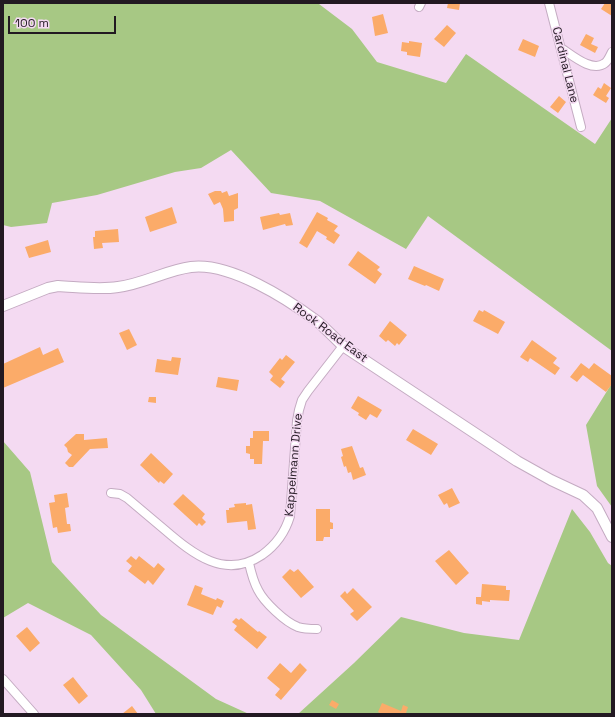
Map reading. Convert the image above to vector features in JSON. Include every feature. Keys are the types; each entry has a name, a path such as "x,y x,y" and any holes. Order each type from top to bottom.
{"street":[{"name":"Cardinal Lane","path":"549,3 582,127"},
{"path":"561,48 589,65 604,64 612,52"},
{"name":"Rock Road East","path":"3,306 48,288 58,286 119,287 191,267 208,267 227,271 265,288 295,306 318,322 344,346 517,461 583,495 597,508 612,537"},
{"name":"Kappelmann Drive","path":"111,493 120,494 128,498 185,548 202,558 223,564 249,563 266,553 274,546 288,526 292,507 297,421 302,400 344,346"},
{"path":"249,563 258,590 268,604 291,623 297,626 317,629"},
{"path":"3,679 34,714"}],"green space":[{"path":"3,3 314,3 319,4 352,29 377,62 446,83 466,54 595,144 612,118 612,351 428,216 406,249 320,201 271,193 231,150 201,168 175,172 97,195 52,203 47,223 11,227 3,225"},
{"path":"612,383 612,507 597,486 586,425"},
{"path":"3,441 30,472 52,562 101,615 216,699 249,714 156,714 141,690 91,635 28,603 3,618"},
{"path":"572,509 590,532 608,563 612,566 612,714 298,714 354,663 401,617 464,633 519,640"}],"building":[{"path":"448,3 460,3 459,10 447,8"},
{"path":"605,3 612,3 612,16 601,9"},
{"path":"383,14 388,33 375,36 372,17"},
{"path":"447,25 456,33 444,47 434,39"},
{"path":"586,34 594,38 591,44 598,47 595,53 580,45"},
{"path":"523,39 539,46 535,57 518,50"},
{"path":"409,41 422,43 420,57 407,55 407,52 401,51 402,42 409,43"},
{"path":"604,83 611,88 606,96 609,98 606,103 593,95 598,87 601,89"},
{"path":"559,96 566,102 558,113 550,107"},
{"path":"215,191 221,191 222,193 227,191 229,196 238,193 238,208 234,210 234,221 224,222 223,209 220,202 214,205 208,194"},
{"path":"172,207 177,223 150,232 145,217"},
{"path":"317,212 338,226 334,231 340,235 334,244 326,239 327,237 317,231 307,248 299,243"},
{"path":"279,213 280,215 290,213 293,225 286,226 285,224 263,230 260,217"},
{"path":"118,229 119,242 102,243 103,248 94,249 93,237 95,237 95,231"},
{"path":"48,240 51,252 29,258 25,247"},
{"path":"358,251 380,267 377,270 382,274 375,284 348,265"},
{"path":"414,266 444,279 439,291 408,279"},
{"path":"479,310 483,312 484,310 505,322 498,334 473,321"},
{"path":"390,321 407,335 399,345 397,343 395,346 388,340 386,342 379,336"},
{"path":"129,329 137,345 127,350 119,333"},
{"path":"532,340 557,358 553,363 560,368 555,375 530,358 528,362 520,357"},
{"path":"40,347 43,355 58,348 64,362 3,388 3,364"},
{"path":"286,355 295,362 281,379 285,382 280,388 270,380 273,376 269,372 280,358 282,360"},
{"path":"172,357 181,358 178,375 155,372 157,359 171,361"},
{"path":"581,363 589,369 594,363 612,376 612,384 606,392 583,375 577,382 570,377"},
{"path":"218,377 239,380 237,391 216,387"},
{"path":"358,396 382,410 377,418 370,414 366,420 351,408"},
{"path":"149,397 156,397 156,403 148,402"},
{"path":"413,429 438,444 431,455 406,440"},
{"path":"253,431 269,431 269,441 263,441 262,464 254,464 254,459 250,459 250,454 246,453 246,446 250,446 250,438 253,438"},
{"path":"76,434 84,434 84,440 107,438 108,448 90,449 73,467 69,467 65,463 72,455 68,452 64,445"},
{"path":"352,446 360,468 363,467 366,475 353,480 351,472 348,473 346,466 344,467 341,457 343,456 341,449"},
{"path":"151,453 173,474 164,484 160,481 159,483 140,465"},
{"path":"452,488 460,503 449,508 447,503 444,505 438,495"},
{"path":"67,493 69,507 65,508 67,524 70,524 71,531 58,533 57,527 53,528 49,503 55,502 54,495"},
{"path":"183,494 205,514 202,518 206,522 202,526 199,523 197,526 173,504"},
{"path":"246,503 246,505 252,504 256,529 248,530 247,521 227,523 226,510 235,507 234,504"},
{"path":"316,509 330,509 330,522 333,523 333,529 330,529 330,537 324,537 323,541 316,541"},
{"path":"449,550 469,573 456,585 435,561"},
{"path":"131,556 136,560 139,556 154,568 158,563 165,569 153,585 148,580 145,584 128,571 132,566 126,561"},
{"path":"290,569 294,572 298,569 314,587 301,598 282,577"},
{"path":"482,584 506,586 506,590 510,590 509,601 490,600 490,602 482,601 482,605 476,604 476,597 481,597"},
{"path":"195,585 203,588 201,594 216,600 217,598 224,601 221,608 217,606 213,615 187,605"},
{"path":"353,588 372,607 357,621 350,614 354,611 340,596 345,591 347,594"},
{"path":"236,618 239,620 241,618 258,632 259,631 267,637 257,649 234,630 237,626 232,622"},
{"path":"27,627 40,643 30,652 16,636"},
{"path":"280,663 291,673 300,663 307,670 281,700 275,695 280,689 267,678"},
{"path":"73,677 88,696 79,704 63,685"},
{"path":"332,700 339,704 336,709 329,705"},
{"path":"382,703 401,711 403,705 408,707 406,713 409,714 382,714 378,712"},
{"path":"132,706 138,714 122,714"}]}
